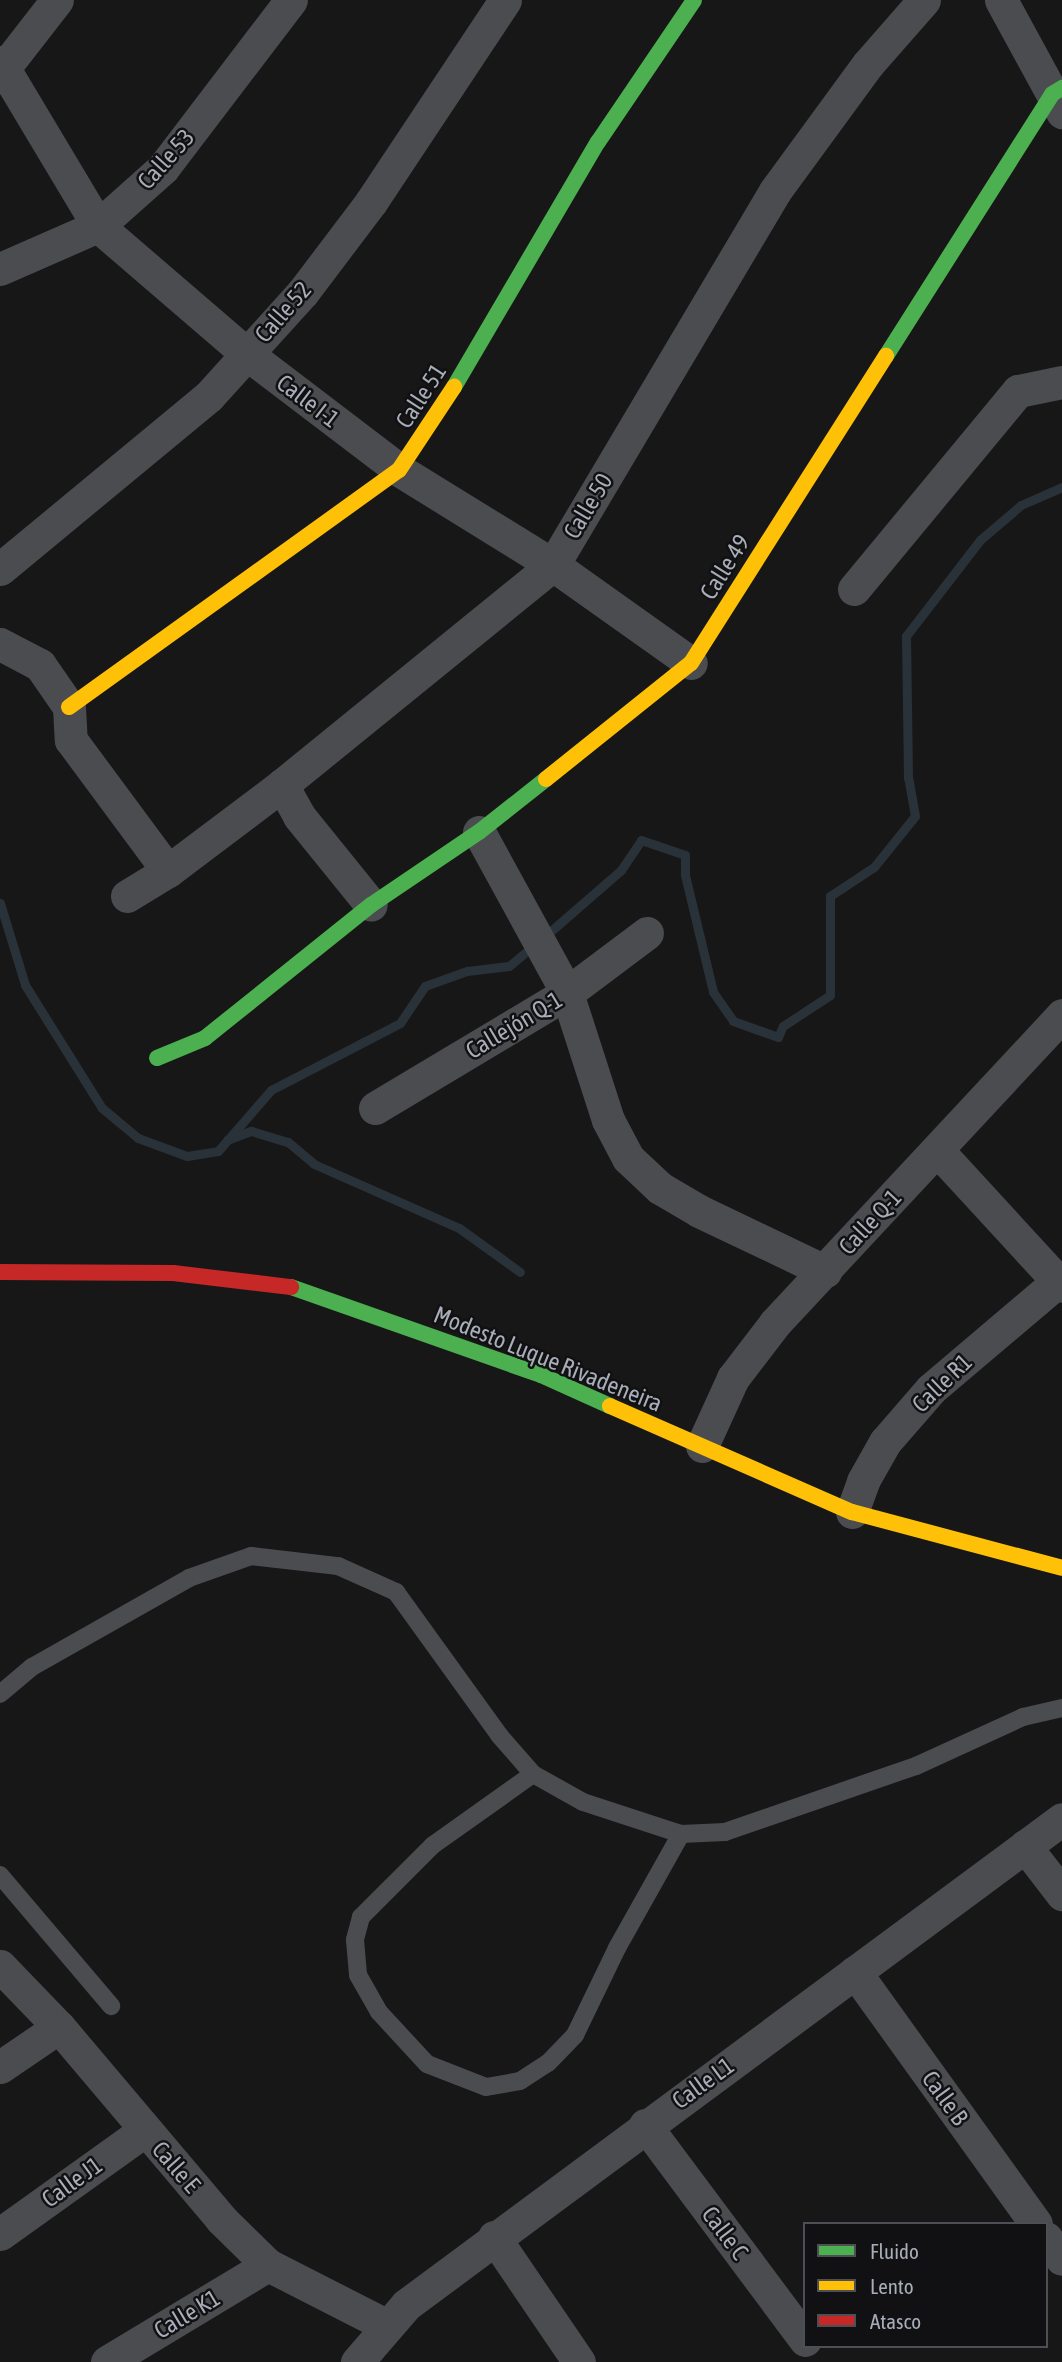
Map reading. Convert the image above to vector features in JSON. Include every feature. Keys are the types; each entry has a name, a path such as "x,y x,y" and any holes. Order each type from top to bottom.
{"street":[{"path":"2,65 57,0"},
{"name":"Calle 53","path":"0,269 99,226 163,168 291,0"},
{"name":"Calle 52","path":"0,569 209,396 303,292 372,202 505,0"},
{"name":"Calle 51","path":"69,707 399,470 473,358 598,142 694,0"},
{"name":"Calle 50","path":"127,896 168,871 282,785 553,565 775,191 868,64 925,0"},
{"path":"1001,0 1059,98"},
{"name":"Calle I-1","path":"2,65 11,104 99,226 247,354 399,470 553,565 691,663"},
{"name":"Calle 49","path":"157,1058 205,1038 371,905 479,832 691,663 1059,98"},
{"path":"854,589 1018,391 1062,382"},
{"path":"0,644 40,665 69,707 71,740 168,871"},
{"path":"282,785 299,816 371,905"},
{"path":"479,832 567,993 608,1120 628,1158 660,1188 689,1206 825,1271"},
{"name":"Callejón Q-1","path":"376,1108 567,993 647,933"},
{"name":"Calle Q-1","path":"702,1446 733,1378 775,1323 1062,1015"},
{"path":"938,1151 1061,1282"},
{"name":"Modesto Luque Rivadeneira","path":"7,1277 173,1273 292,1287 541,1375 852,1512 1062,1568"},
{"name":"Calle R1","path":"852,1512 863,1481 885,1442 931,1390 1061,1282"},
{"name":"Calle L1","path":"357,2362 386,2325 494,2237 1062,1819"},
{"path":"1025,1846 1062,1894"},
{"name":"Calle E","path":"0,1966 59,2027 144,2131 221,2219 268,2265 386,2325"},
{"name":"Calle B","path":"855,1972 1035,2222"},
{"path":"0,2067 59,2027"},
{"name":"Calle C","path":"645,2125 803,2337"},
{"name":"Calle J1","path":"0,2234 144,2131"},
{"path":"494,2237 579,2362"},
{"path":"1048,2241 1062,2259"},
{"name":"Calle K1","path":"107,2362 268,2265"}],"lane":[{"path":"0,1694 32,1667 189,1578 251,1556 291,1557 338,1566 396,1592 499,1735 533,1774 583,1802 681,1834 725,1832 916,1766 1023,1717 1062,1708"},
{"path":"533,1774 433,1845 361,1917 355,1940 358,1975 379,2012 427,2064 486,2087 520,2081 548,2063 575,2035 617,1948 681,1834"},
{"path":"0,1875 111,2006"}],"waterway":[{"path":"544,937 621,870 641,840 685,855 685,875 713,992 733,1021 778,1037 783,1026 830,995 830,896 874,867 915,816 908,778 906,636 980,540 1021,505 1062,487"},
{"path":"0,903 25,985 102,1108 138,1138 187,1156 218,1151 271,1090 400,1023 425,986 467,971 509,966 533,946"},
{"path":"227,1140 251,1131 288,1142 314,1164 459,1228 520,1272"}],"traffic: fast":[{"path":"454,387 598,142 694,0"},
{"path":"886,356 1052,94 1062,88"},
{"path":"157,1058 205,1038 371,905 479,832 546,779"},
{"path":"291,1287 541,1375 610,1406"}],"traffic: slow":[{"path":"546,779 691,663 886,356"},
{"path":"69,707 399,470 454,387"},
{"path":"610,1406 852,1512 1062,1568"}],"traffic: jam":[{"path":"0,1272 173,1273 291,1287"}]}
